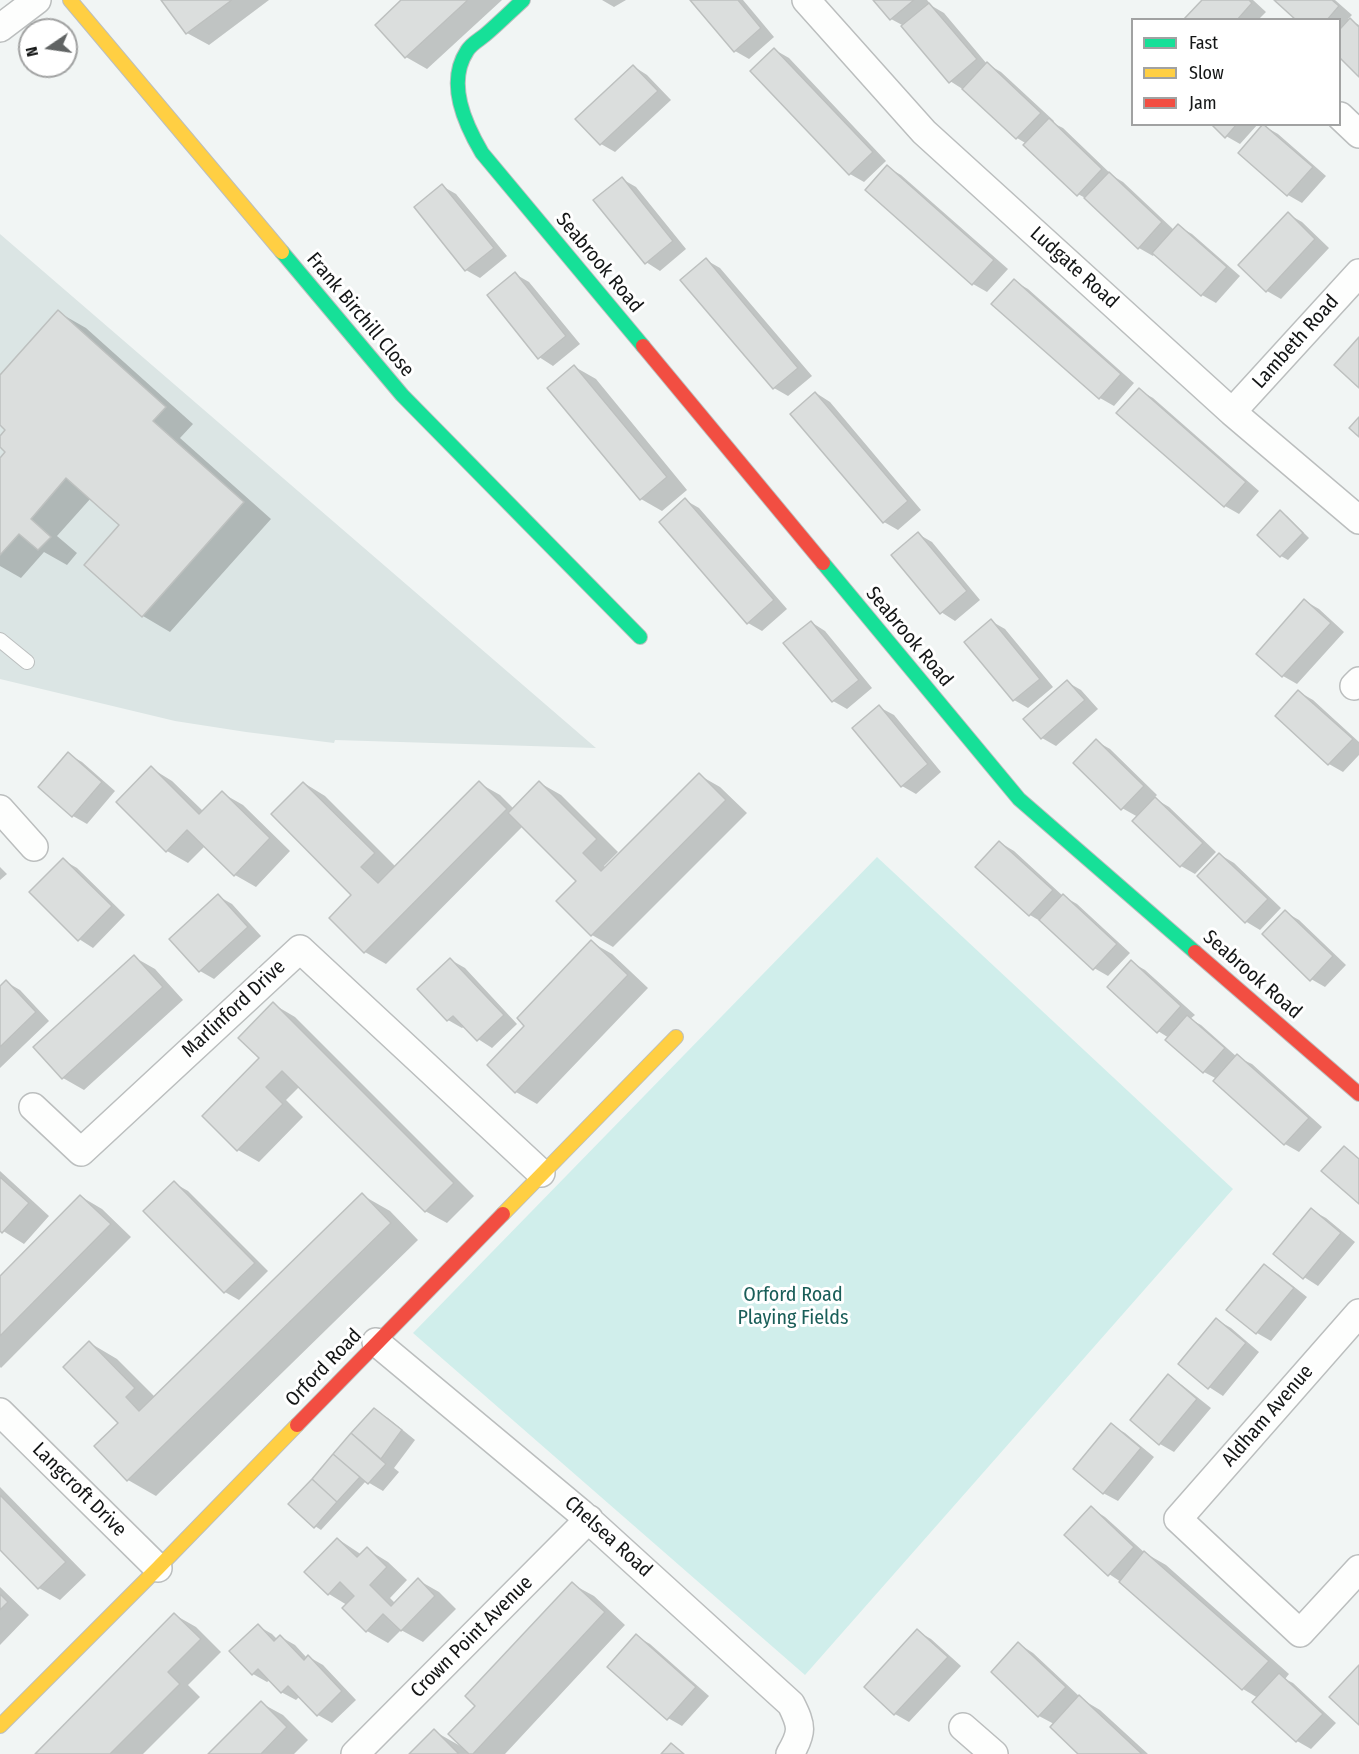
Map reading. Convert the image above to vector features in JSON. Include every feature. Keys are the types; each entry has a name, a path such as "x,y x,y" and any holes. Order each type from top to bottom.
{"street":[{"name":"Frank Birchill Close","path":"70,0 402,395 640,637"},
{"name":"Seabrook Road","path":"523,0 468,50 460,65 458,81 463,114 470,135 482,153 1019,799 1359,1094"},
{"name":"Ludgate Road","path":"806,0 924,132 1232,412 1359,520"},
{"path":"0,28 35,1"},
{"path":"1341,117 1359,134"},
{"name":"Lambeth Road","path":"1232,412 1359,273"},
{"path":"0,809 34,847"},
{"name":"Marlinford Drive","path":"33,1107 81,1152 300,949 541,1173"},
{"name":"Orford Road","path":"0,1726 158,1568 676,1037"},
{"name":"Aldham Avenue","path":"1359,1313 1178,1520 1300,1633 1359,1569"},
{"name":"Chelsea Road","path":"376,1342 589,1519 791,1704 801,1731 799,1740 790,1754"},
{"name":"Langcroft Drive","path":"0,1412 158,1568"},
{"name":"Crown Point Avenue","path":"355,1754 589,1519"},
{"path":"963,1726 994,1754"}],"lane":[{"path":"0,640 27,662"}],"shaded area":[{"path":"0,234 596,748 335,740 334,743 175,721 0,679"}],"green space":[{"name":"Orford Road Playing Fields","path":"877,857 1233,1189 805,1675 413,1333"}],"building":[{"path":"161,0 232,0 186,34"},
{"path":"401,0 468,0 405,58 375,25"},
{"path":"690,0 738,0 761,28 734,52"},
{"path":"873,0 914,0 890,20"},
{"path":"1202,0 1249,0 1252,3 1239,18 1185,18"},
{"path":"1274,0 1332,0 1339,6 1329,18 1294,18"},
{"path":"929,3 977,59 949,83 901,26"},
{"path":"1350,18 1359,27 1359,77 1341,59 1341,28"},
{"path":"774,48 873,152 849,175 750,71"},
{"path":"987,62 1041,113 1016,139 962,89"},
{"path":"633,65 658,91 600,145 575,119"},
{"path":"1049,118 1102,169 1077,196 1023,145"},
{"path":"1213,126 1235,126 1225,138"},
{"path":"1261,126 1265,126 1313,167 1287,196 1238,153"},
{"path":"887,165 994,260 972,285 865,190"},
{"path":"1109,172 1162,222 1138,249 1084,198"},
{"path":"622,177 673,241 645,264 593,200"},
{"path":"442,184 494,248 465,271 414,207"},
{"path":"1288,212 1315,239 1266,292 1238,265"},
{"path":"1178,224 1227,267 1201,296 1152,253"},
{"path":"706,258 798,368 773,389 680,280"},
{"path":"515,272 566,336 538,359 487,295"},
{"path":"1014,279 1121,374 1099,399 991,304"},
{"path":"58,310 166,407 153,421 244,502 142,617 84,565 119,525 66,478 31,519 51,537 38,550 19,534 0,555 0,458 5,452 0,447 0,436 5,430 0,425 0,375"},
{"path":"1359,337 1359,388 1334,365"},
{"path":"574,365 667,477 640,500 547,388"},
{"path":"1139,388 1246,482 1224,507 1116,413"},
{"path":"815,392 908,501 883,523 790,414"},
{"path":"1359,417 1359,437 1349,428"},
{"path":"685,498 774,600 747,624 659,522"},
{"path":"1280,510 1303,533 1280,557 1257,535"},
{"path":"918,532 967,591 940,614 891,555"},
{"path":"1304,599 1331,623 1282,677 1256,654"},
{"path":"991,619 1040,679 1013,701 964,642"},
{"path":"811,621 859,680 832,702 783,643"},
{"path":"1067,680 1085,700 1041,739 1023,719"},
{"path":"1298,690 1353,739 1328,765 1275,716"},
{"path":"879,705 928,764 901,787 852,728"},
{"path":"1096,739 1144,786 1121,810 1073,763"},
{"path":"68,752 102,782 72,817 38,787"},
{"path":"151,766 199,814 222,791 270,838 234,876 187,830 166,852 116,802"},
{"path":"699,773 726,800 591,936 556,901 576,881 508,813 539,781 597,839 583,853 601,871"},
{"path":"479,781 507,809 364,953 329,918 351,895 271,814 303,782 375,853 361,867 378,883"},
{"path":"1155,797 1203,843 1180,867 1132,821"},
{"path":"999,841 1053,890 1029,916 975,867"},
{"path":"1219,853 1268,899 1245,923 1197,876"},
{"path":"63,858 112,906 78,941 29,892"},
{"path":"218,894 248,927 199,972 169,939"},
{"path":"1063,894 1117,944 1093,970 1039,920"},
{"path":"1285,910 1333,956 1310,981 1262,934"},
{"path":"591,940 628,975 515,1093 487,1065 524,1026 517,1018"},
{"path":"134,955 163,987 62,1079 33,1047"},
{"path":"450,958 504,1015 477,1041 453,1016 447,1021 417,989"},
{"path":"1131,960 1181,1006 1157,1033 1107,987"},
{"path":"6,980 36,1012 0,1047 0,986"},
{"path":"273,1002 454,1183 425,1212 282,1071 266,1087 283,1104 237,1151 202,1116 259,1058 238,1038"},
{"path":"1187,1015 1225,1048 1203,1073 1165,1040"},
{"path":"1237,1054 1309,1118 1284,1145 1213,1081"},
{"path":"1344,1146 1359,1159 1359,1204 1321,1171"},
{"path":"0,1177 29,1203 2,1233 0,1231"},
{"path":"174,1181 255,1263 224,1293 143,1211"},
{"path":"362,1193 391,1223 127,1481 94,1446 118,1423 63,1367 89,1341 135,1388 126,1397 139,1411"},
{"path":"80,1195 111,1224 0,1336 0,1276"},
{"path":"1311,1208 1341,1233 1303,1279 1273,1254"},
{"path":"1264,1264 1294,1288 1256,1334 1226,1310"},
{"path":"1216,1318 1246,1343 1208,1389 1178,1364"},
{"path":"1168,1374 1197,1399 1159,1445 1130,1420"},
{"path":"374,1408 402,1430 381,1459 351,1433"},
{"path":"1111,1423 1141,1448 1103,1494 1073,1469"},
{"path":"351,1433 386,1464 368,1484 333,1454"},
{"path":"333,1454 360,1477 337,1502 312,1479"},
{"path":"312,1479 337,1502 314,1528 288,1504"},
{"path":"0,1495 66,1562 38,1589 0,1550"},
{"path":"1091,1506 1134,1547 1108,1576 1064,1535"},
{"path":"337,1538 357,1557 367,1547 387,1567 370,1585 391,1606 418,1578 435,1596 401,1631 383,1614 366,1632 342,1608 354,1596 340,1582 328,1595 304,1572"},
{"path":"1144,1551 1269,1661 1242,1690 1119,1582"},
{"path":"572,1582 605,1612 473,1754 469,1754 448,1734 475,1706 465,1696"},
{"path":"0,1594 8,1602 0,1610"},
{"path":"174,1613 201,1639 168,1672 180,1684 110,1754 35,1754"},
{"path":"258,1624 274,1641 280,1635 304,1660 308,1655 342,1691 317,1716 288,1686 281,1693 258,1669 252,1675 229,1651"},
{"path":"917,1629 948,1657 894,1715 864,1687"},
{"path":"636,1634 696,1687 667,1720 607,1667"},
{"path":"1018,1642 1066,1687 1038,1717 991,1672"},
{"path":"1359,1665 1359,1725 1329,1697"},
{"path":"1279,1673 1323,1714 1296,1742 1252,1702"},
{"path":"1079,1695 1142,1754 1078,1754 1050,1727"},
{"path":"261,1701 287,1727 261,1754 208,1754"},
{"path":"434,1729 459,1754 409,1754"},
{"path":"671,1743 684,1754 661,1754"}],"traffic: fast":[{"path":"523,0 467,51 458,76 458,90 464,116 482,153 643,346"},
{"path":"282,252 402,395 640,637"},
{"path":"823,563 1019,799 1195,952"}],"traffic: slow":[{"path":"70,0 282,252"},
{"path":"503,1214 676,1037"},
{"path":"0,1726 297,1425"}],"traffic: jam":[{"path":"643,346 823,563"},
{"path":"1195,952 1359,1094"},
{"path":"297,1425 503,1214"}]}
